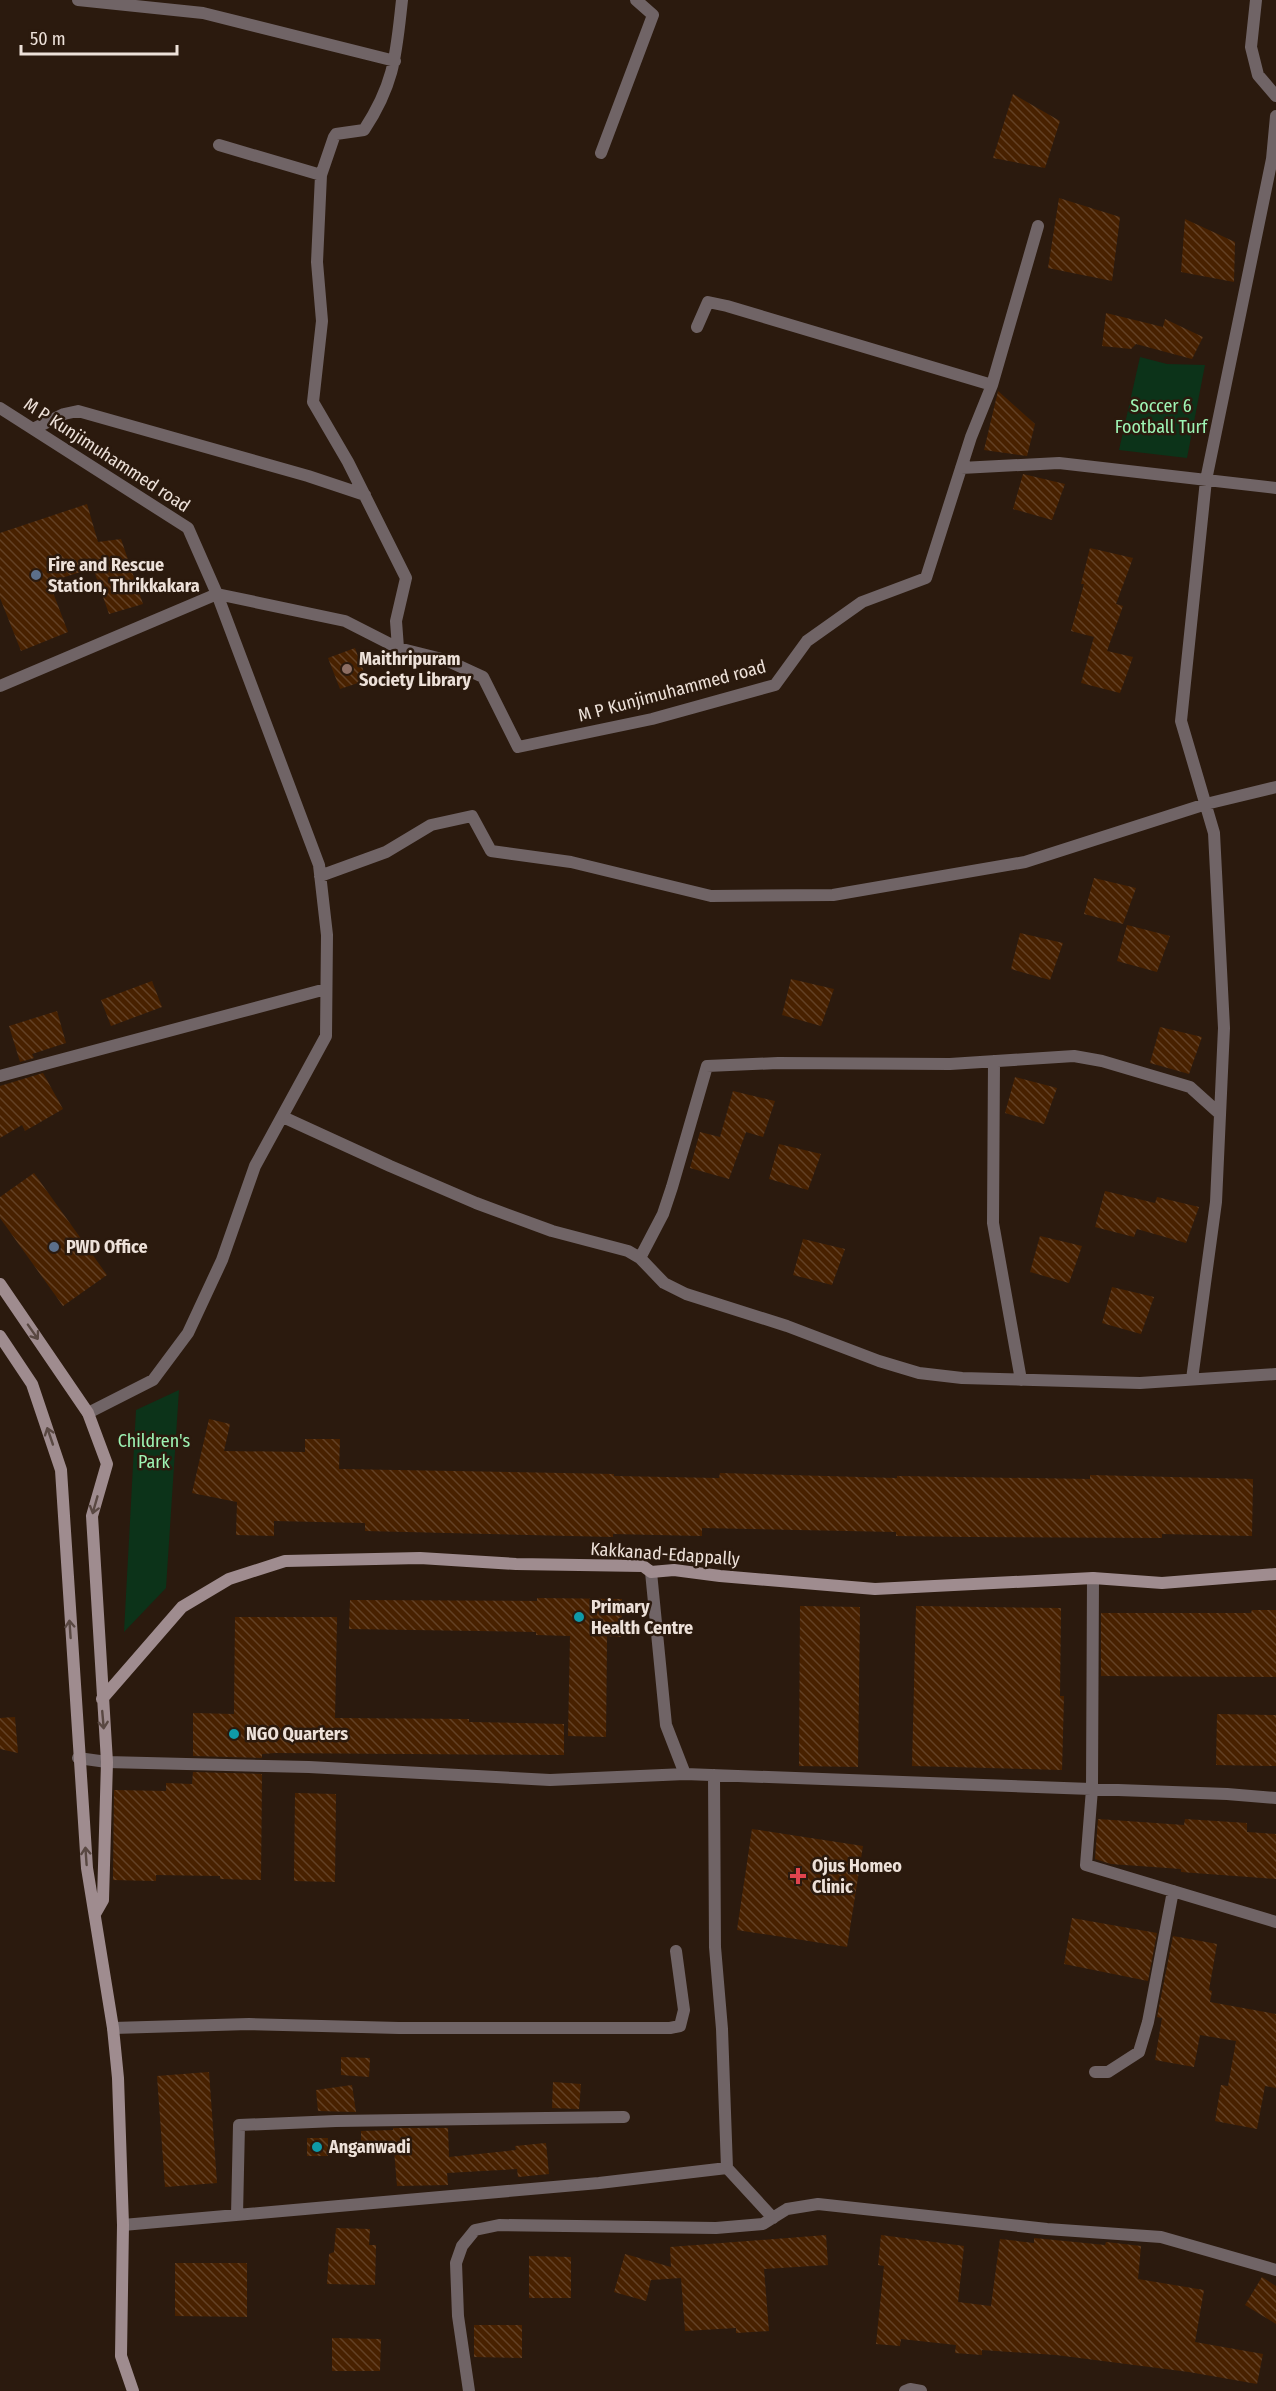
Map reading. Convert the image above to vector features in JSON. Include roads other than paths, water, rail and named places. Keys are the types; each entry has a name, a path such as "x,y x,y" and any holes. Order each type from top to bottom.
{"main road":[{"path":"0,1284 88,1413 107,1464 92,1516 107,1762 103,1900 95,1914"},
{"path":"0,1336 32,1384 61,1470 78,1758 87,1868 119,2088 123,2225 121,2356 133,2391"},
{"name":"Kakkanad-Edappally","path":"102,1699 182,1607 229,1579 285,1561 420,1558 516,1564 643,1566 651,1572 674,1570 875,1589 1093,1578 1162,1583 1276,1574"}],"street":[{"path":"78,0 203,13 395,61"},
{"path":"398,648 396,621 406,578 365,495 313,402 322,321 317,262 321,176 336,134 364,130 383,100 395,61 402,0"},
{"path":"601,153 653,15 636,0"},
{"path":"1256,0 1251,47 1258,75 1276,96"},
{"path":"1192,1379 1216,1203 1224,1028 1214,832 1181,721 1206,480 1272,159 1276,116"},
{"path":"219,145 321,176"},
{"name":"M P Kunjimuhammed road","path":"0,408 188,528 217,594 345,621 398,648 446,660 483,677 518,747 652,718 775,685 807,641 862,602 926,578 961,468 992,385 1038,226"},
{"path":"698,327 708,302 992,385"},
{"path":"33,429 64,414 78,411 308,476 365,495"},
{"path":"961,468 1059,463 1276,488"},
{"path":"0,686 217,594 319,865 327,935 326,1036 284,1117 255,1166 222,1260 188,1333 153,1380 88,1413"},
{"path":"320,876 386,852 431,825 472,816 491,851 571,862 711,896 833,896 1025,862 1206,804 1276,787"},
{"path":"0,1076 326,989"},
{"path":"640,1258 663,1214 706,1066 778,1063 950,1064 1074,1056 1102,1061 1190,1087 1220,1114"},
{"path":"994,1061 993,1223 1022,1380"},
{"path":"284,1117 476,1203 552,1231 628,1251 640,1258 664,1283 686,1294 787,1326 879,1361 919,1373 962,1378 1140,1383 1276,1374"},
{"path":"651,1572 666,1725 685,1774"},
{"path":"1093,1578 1092,1789 1086,1865 1276,1922"},
{"path":"78,1758 107,1762 309,1767 550,1780 685,1774 1276,1798"},
{"path":"714,1775 715,1947 722,2030 727,2168 773,2218"},
{"path":"1095,2072 1108,2072 1139,2052 1148,2022 1173,1891"},
{"path":"112,2028 249,2024 399,2028 670,2028 680,2026 684,2010 676,1951"},
{"path":"237,2215 239,2125 336,2121 624,2117"},
{"path":"123,2225 599,2183 727,2168"},
{"path":"469,2391 458,2316 456,2263 462,2246 475,2230 499,2225 716,2228 763,2224 787,2210 818,2204 1047,2229 1161,2238 1276,2270"},
{"path":"905,2391 910,2389 921,2391"}],"place":[{"name":"Fire and Rescue Station, Thrikkakara","path":"36,575"},
{"name":"Maithripuram Society Library","path":"347,669"},
{"name":"PWD Office","path":"54,1247"},
{"name":"Primary Health Centre","path":"579,1617"},
{"name":"NGO Quarters","path":"234,1734"},
{"name":"Ojus Homeo Clinic","path":"798,1876"},
{"name":"Anganwadi","path":"317,2147"}],"park label":[{"name":"Soccer 6 Football Turf","path":"1161,416"},
{"name":"Children's Park","path":"154,1451"}]}
